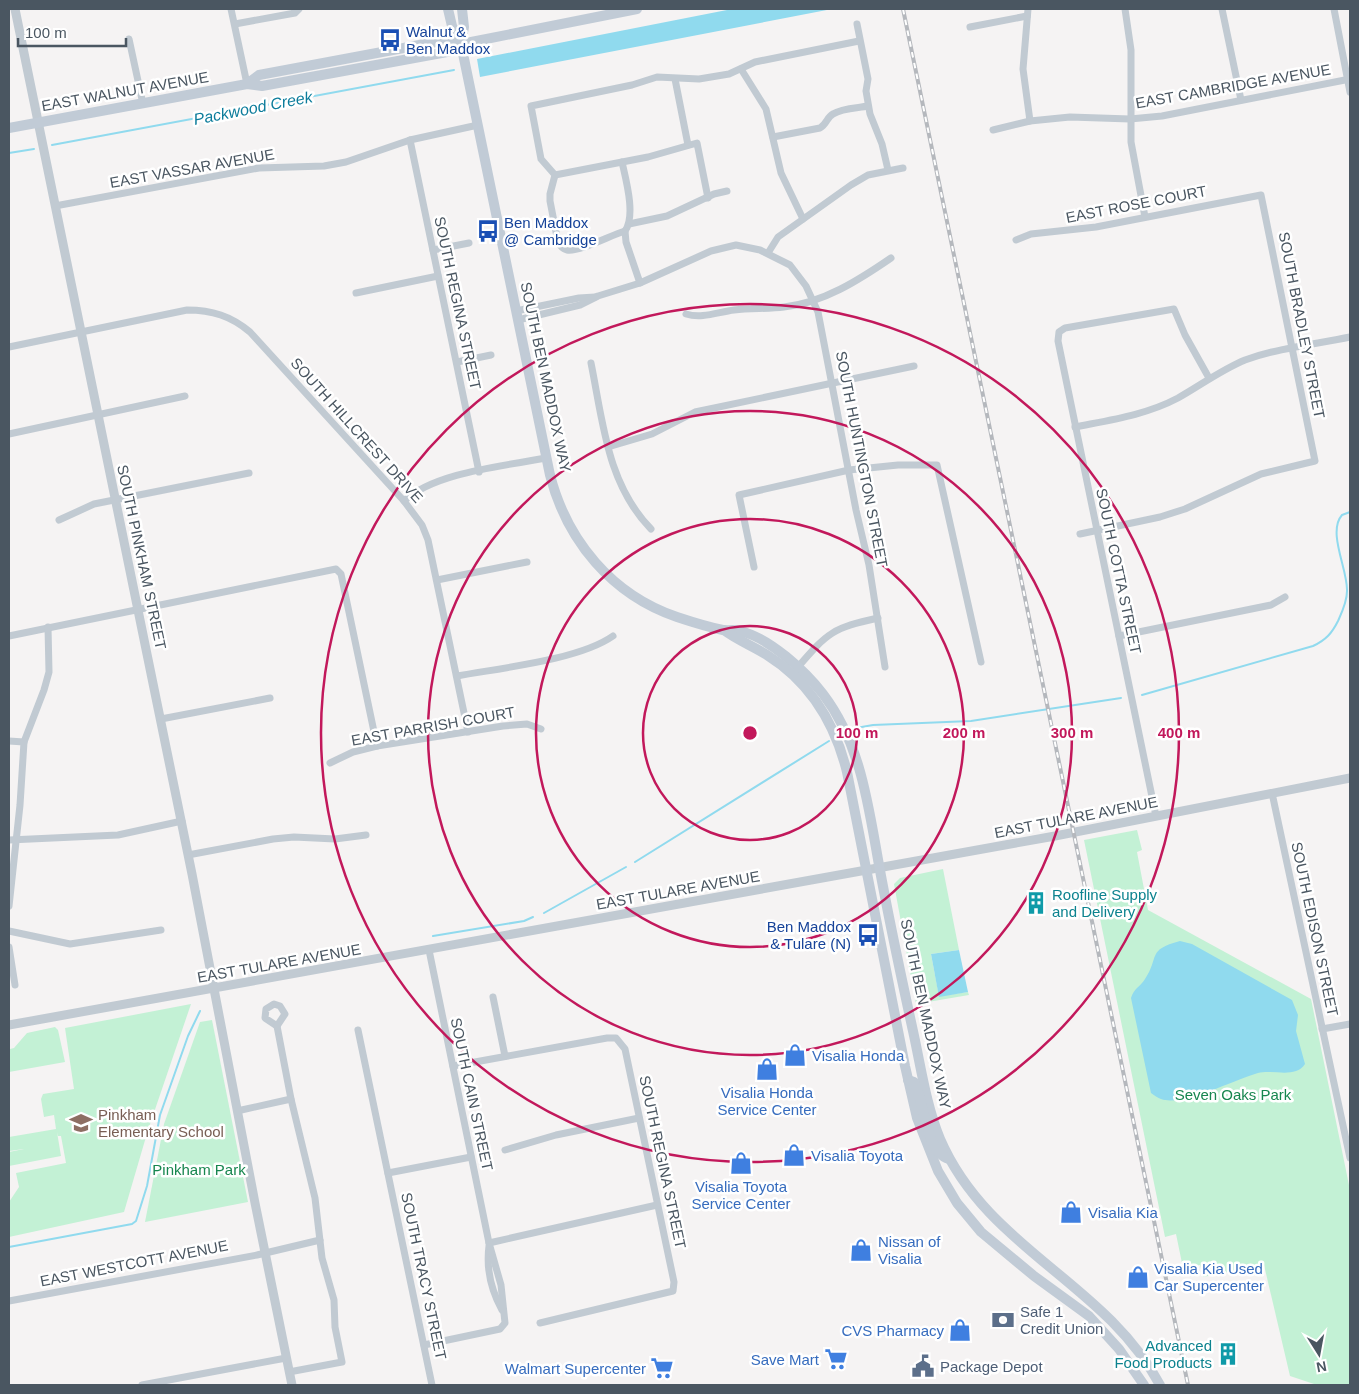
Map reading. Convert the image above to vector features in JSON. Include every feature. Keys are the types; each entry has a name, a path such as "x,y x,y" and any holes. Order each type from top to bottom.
{"main road":[{"name":"SOUTH BEN MADDOX WAY","path":"448,9 452,26 461,44 546,458 556,495 568,524 583,548 624,589 652,606 677,617 724,630 739,630 754,637 773,648 798,667 827,700 852,745 864,780 879,868 931,1112 949,1159 990,1216 1021,1245 1088,1297 1117,1324 1138,1350 1160,1385"},
{"name":"SOUTH BEN MADDOX WAY","path":"461,44 464,27 462,9"},
{"name":"EAST WALNUT AVENUE","path":"9,128 247,84 258,75 441,42 461,44 637,9"},
{"name":"SOUTH BEN MADDOX WAY","path":"724,630 736,639 767,655 792,674 814,698 829,720 846,766 908,1080 925,1142 942,1179 980,1232 1034,1276 1089,1316 1119,1349 1144,1385"},
{"path":"908,1080 914,1082 917,1086 924,1116 938,1152 949,1159"}],"street":[{"name":"SOUTH PINKHAM STREET","path":"15,9 182,821 264,1252 292,1385"},
{"path":"232,9 247,84"},
{"path":"234,24 295,13 299,9"},
{"path":"1125,9 1131,50 1130,119 1134,161 1145,217"},
{"path":"1222,9 1241,100"},
{"path":"1334,9 1350,92"},
{"path":"970,27 1028,13 1023,69 1030,121"},
{"path":"858,24 859,41 868,79 868,106 882,144 888,170"},
{"path":"129,39 143,104"},
{"path":"555,175 541,159 530,106 632,85 657,77 700,79 729,74 755,62 859,41"},
{"path":"741,69 766,109 781,173 803,219"},
{"path":"674,79 688,145"},
{"name":"EAST CAMBRIDGE AVENUE","path":"993,130 1030,121 1070,117 1130,119 1162,116 1349,80"},
{"path":"773,137 820,128 826,125 830,115 835,112 868,106"},
{"name":"EAST VASSAR AVENUE","path":"55,206 259,168 324,166 346,162 410,140 478,125"},
{"name":"SOUTH REGINA STREET","path":"410,140 479,472"},
{"path":"555,175 622,162 697,143 708,198"},
{"path":"622,162 629,192 626,242 640,283"},
{"path":"517,315 570,309 598,296 640,283 711,251 723,248 748,246 768,253 778,237 868,175 903,168"},
{"path":"555,175 550,201 561,248 567,250 585,246 627,228 667,216 727,191"},
{"name":"EAST ROSE COURT","path":"1016,240 1031,234 1072,231 1261,195"},
{"name":"SOUTH BRADLEY STREET","path":"1097,530 1160,518 1185,509 1261,474 1315,461 1261,195"},
{"path":"433,250 468,243"},
{"name":"SOUTH HUNTINGTON STREET","path":"768,253 790,265 813,299 832,383 878,618 885,667"},
{"path":"686,314 697,317 742,309 785,307 813,299 858,281 891,258"},
{"path":"356,293 438,276"},
{"name":"SOUTH COTTA STREET","path":"1156,816 1075,427 1058,341 1059,332 1075,326 1174,308 1185,335 1208,378"},
{"name":"SOUTH HILLCREST DRIVE","path":"9,347 186,310 206,310 237,321 250,332 404,500 422,525 428,540 437,580 468,732"},
{"path":"1075,427 1154,409 1179,398 1208,378 1246,360 1292,348 1350,337"},
{"path":"457,362 490,355"},
{"path":"591,363 608,447 617,480 637,515 651,529"},
{"path":"608,447 652,434 695,412 914,366"},
{"path":"9,434 185,396"},
{"path":"404,500 414,492 437,481 546,458"},
{"path":"754,567 739,495 849,470 898,465 936,465 981,662"},
{"path":"59,520 94,504 249,473"},
{"path":"1080,534 1097,530"},
{"path":"437,580 527,562"},
{"path":"9,636 138,608 336,569 341,574 377,746"},
{"path":"1118,636 1271,606 1285,597"},
{"path":"798,667 828,634 844,625 878,618"},
{"path":"9,906 13,839 24,742 49,672 48,627"},
{"path":"457,676 580,652 613,636"},
{"path":"161,719 270,698"},
{"name":"EAST PARRISH COURT","path":"330,762 353,752 377,746 527,724 541,729"},
{"path":"9,741 24,742"},
{"name":"EAST TULARE AVENUE","path":"9,1025 879,868 1350,778"},
{"name":"SOUTH EDISON STREET","path":"1272,793 1350,1158"},
{"path":"13,839 118,835 182,821"},
{"path":"188,855 273,839 294,837 335,839 366,836"},
{"path":"9,931 70,944 161,930"},
{"path":"9,947 15,985"},
{"name":"SOUTH CAIN STREET","path":"424,1345 503,1327 503,1310 490,1282 488,1265 489,1243 429,950"},
{"path":"453,1066 505,1056 493,997"},
{"path":"1322,1029 1350,1024"},
{"path":"277,1026 291,1099 316,1198 324,1270 334,1300 335,1327 342,1362 289,1372"},
{"name":"SOUTH TRACY STREET","path":"358,1030 432,1385"},
{"name":"SOUTH REGINA STREET","path":"505,1056 607,1038 620,1040 625,1049 674,1282 673,1290 540,1323"},
{"path":"237,1111 291,1099"},
{"path":"505,1150 556,1135 639,1118"},
{"path":"388,1173 471,1157"},
{"path":"489,1243 658,1205"},
{"path":"264,1252 320,1240"},
{"name":"EAST WESTCOTT AVENUE","path":"9,1300 264,1252"},
{"path":"142,1385 286,1358"}],"green space":[{"name":"Seven Oaks Park","path":"1137,830 1142,850 1137,852 1148,910 1311,999 1350,1190 1350,1385 1317,1385 1290,1376 1264,1265 1203,1277 1200,1265 1183,1268 1176,1234 1165,1237 1084,840"},
{"path":"943,869 959,950 931,954 939,996 968,992 969,995 916,1004 894,884 900,878"},
{"name":"Pinkham Elementary School","path":"191,1004 148,1130 124,1212 9,1237 9,1202 19,1187 16,1173 66,1163 61,1136 58,1136 57,1132 61,1156 9,1166 9,1152 24,1149 9,1151 9,1137 56,1129 54,1115 44,1117 41,1099 43,1094 74,1089 65,1028"},
{"name":"Pinkham Park","path":"212,1020 248,1202 145,1222 164,1124 200,1022"},
{"path":"55,1027 58,1030 65,1062 9,1072 10,1049 14,1048 27,1033"}],"water":[{"path":"732,9 832,9 480,77 477,59"},
{"path":"1180,941 1192,944 1292,1000 1298,1015 1296,1031 1305,1064 1301,1069 1290,1072 1258,1073 1182,1099 1161,1099 1151,1093 1131,998 1143,982 1158,951 1169,944"},
{"path":"959,950 968,992 939,997 931,954"}],"waterway":[{"name":"Packwood Creek","path":"52,145 454,70"},
{"name":"Packwood Creek","path":"9,153 34,149"},
{"path":"1142,695 1313,646 1325,639 1336,625 1346,599 1346,582 1337,541 1337,531 1338,522 1342,515 1350,512"},
{"path":"856,728 873,725 971,721 1121,698"},
{"path":"635,862 829,741"},
{"path":"544,913 626,867"},
{"path":"433,936 524,921 533,917"},
{"path":"9,1247 132,1224 136,1221 147,1186 160,1115 188,1036 200,1011"}],"railway":[{"path":"903,9 1188,1385"}],"place":[{"name":"Walnut & Ben Maddox","path":"390,40"},
{"name":"Ben Maddox @ Cambridge","path":"488,231"},
{"name":"Roofline Supply and Delivery","path":"1036,903"},
{"name":"Ben Maddox & Tulare (N)","path":"868,935"},
{"name":"Visalia Honda","path":"795,1055"},
{"name":"Visalia Honda Service Center","path":"767,1069"},
{"name":"Pinkham Elementary School","path":"81,1123"},
{"name":"Visalia Toyota","path":"794,1155"},
{"name":"Visalia Toyota Service Center","path":"741,1163"},
{"name":"Visalia Kia","path":"1071,1212"},
{"name":"Nissan of Visalia","path":"861,1250"},
{"name":"Visalia Kia Used Car Supercenter","path":"1138,1277"},
{"name":"Safe 1 Credit Union","path":"1003,1320"},
{"name":"CVS Pharmacy","path":"960,1330"},
{"name":"Advanced Food Products","path":"1228,1354"},
{"name":"Save Mart","path":"836,1359"},
{"name":"Package Depot","path":"923,1366"},
{"name":"Walmart Supercenter","path":"662,1368"}]}
